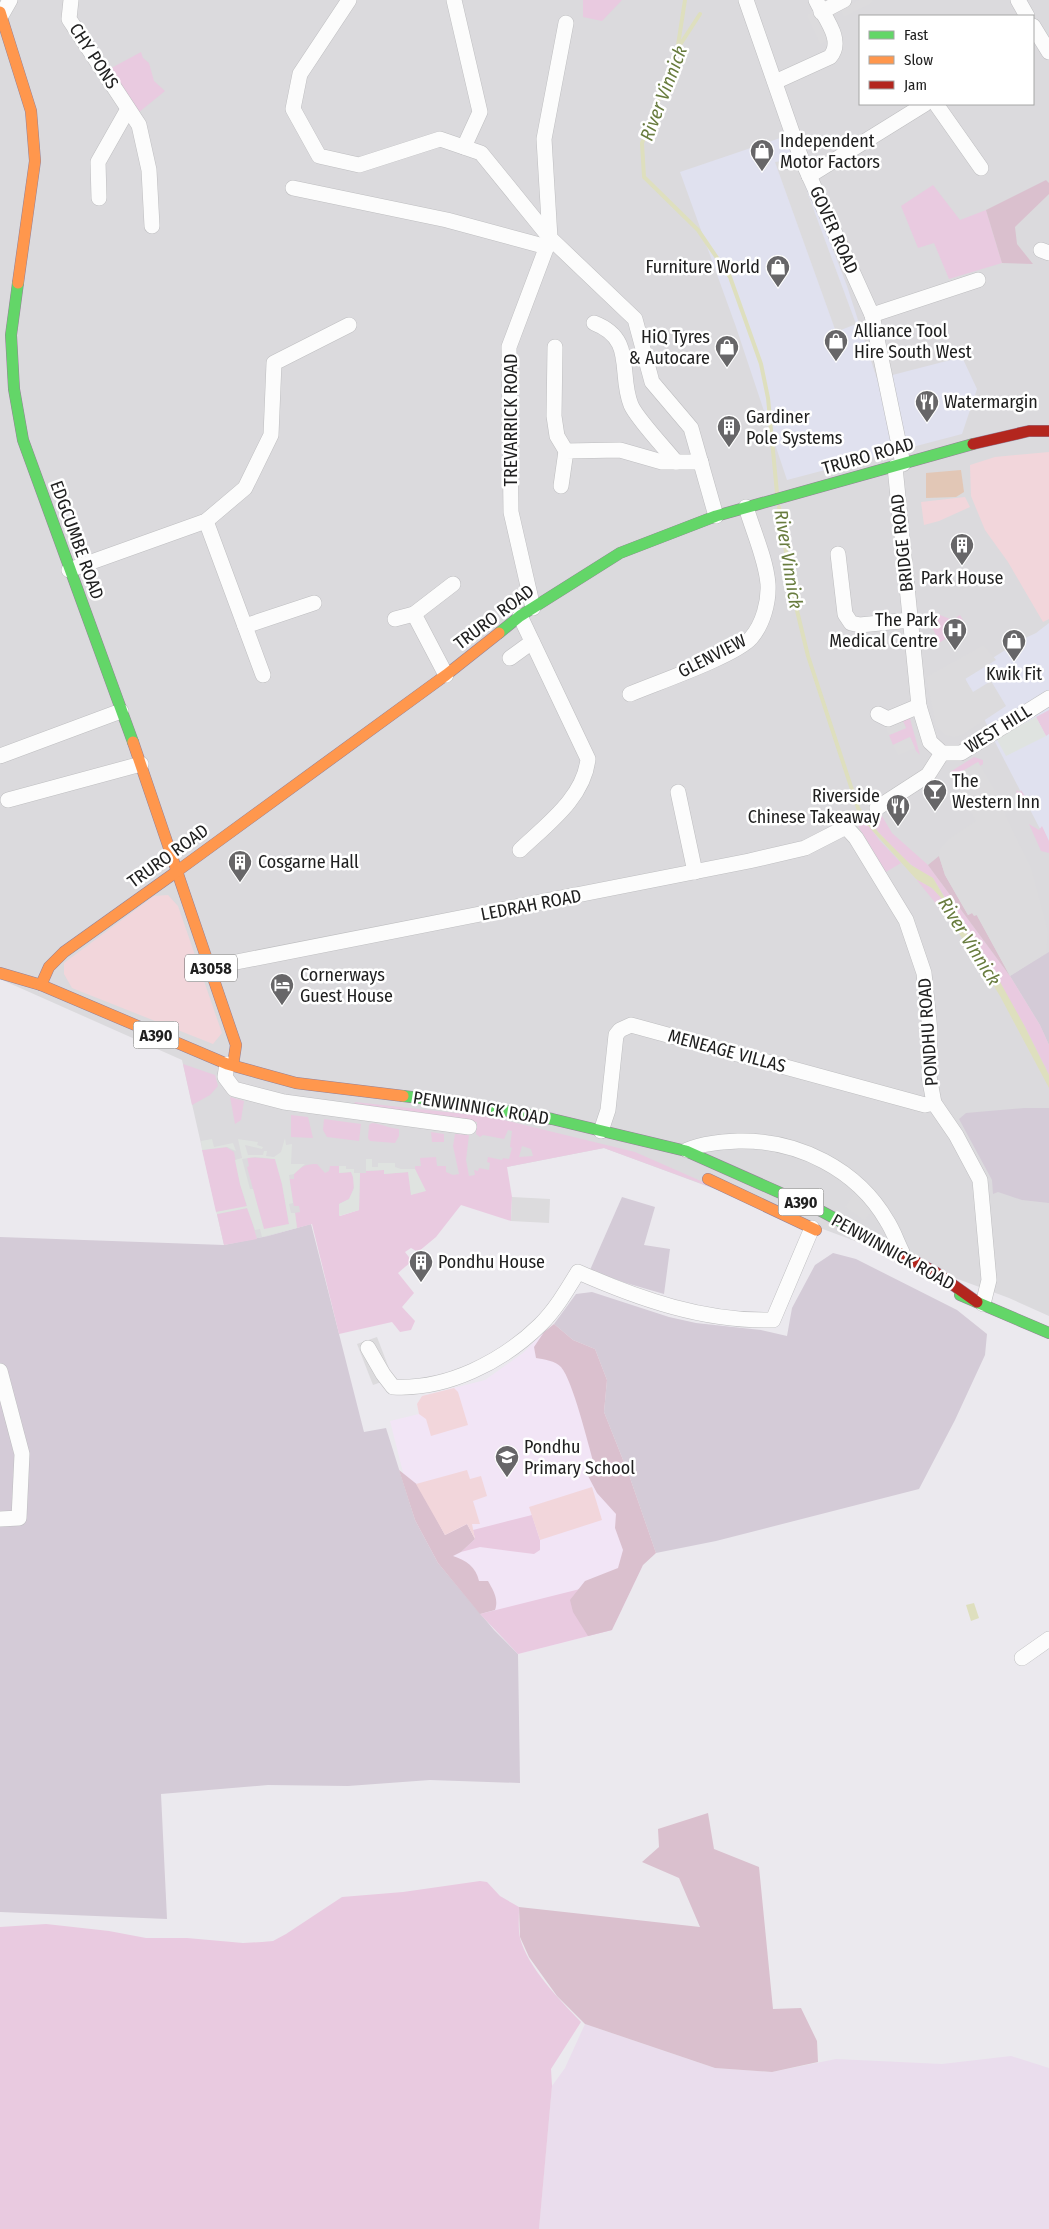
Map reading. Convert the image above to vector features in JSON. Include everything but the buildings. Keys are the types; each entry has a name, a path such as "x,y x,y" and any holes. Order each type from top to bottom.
{"main road":[{"name":"EDGCUMBE ROAD","path":"1,13 31,111 35,161 11,335 14,389 24,440 69,570 141,764 176,872 211,967 236,1045 230,1064"},
{"name":"TRURO ROAD","path":"41,985 49,967 64,952 446,675 527,612 620,553 716,516 746,507 1000,436 1029,431 1049,431"},
{"name":"A390","path":"0,974 41,985"},
{"name":"PENWINNICK ROAD","path":"41,985 179,1045 230,1064 296,1082 462,1103 552,1119 686,1151 755,1180 817,1220 830,1237"},
{"name":"PENWINNICK ROAD","path":"606,1133 662,1157"},
{"name":"PENWINNICK ROAD","path":"696,1173 903,1254 935,1272 980,1303"},
{"name":"PENWINNICK ROAD","path":"934,1286 980,1303 1049,1333"}],"street":[{"path":"1,13 10,0"},
{"name":"CHY PONS","path":"71,0 69,19 139,125 149,170 152,226"},
{"path":"349,0 300,74 293,109 319,156 360,165 440,139 481,153 548,243 635,319 652,382 691,428 716,516"},
{"path":"454,0 480,112 464,147"},
{"name":"GOVER ROAD","path":"746,0 801,158 872,315 899,465"},
{"path":"775,82 830,57 834,53 836,40 818,6 844,0"},
{"path":"1018,0 1026,15"},
{"path":"548,243 544,139 566,23"},
{"path":"1038,30 1049,52"},
{"path":"809,176 923,105"},
{"path":"937,105 981,168"},
{"name":"CHY PONS","path":"99,198 98,162 128,109"},
{"path":"293,188 548,243"},
{"name":"TREVARRICK ROAD","path":"520,850 560,812 573,796 584,776 588,759 532,642 511,512 509,347 548,243"},
{"path":"872,315 978,280"},
{"path":"594,323 606,328 615,337 622,350 631,405 676,462"},
{"path":"69,570 206,521 246,488 271,435 274,363 349,325"},
{"path":"555,347 554,416 557,436 566,451 561,486"},
{"path":"566,451 620,450 662,462 700,462"},
{"name":"BRIDGE ROAD","path":"899,465 918,706 930,742 942,753"},
{"name":"GLENVIEW","path":"630,694 729,652 746,642 755,633 767,604 768,582 746,507"},
{"path":"206,521 263,675"},
{"path":"838,554 845,614 851,623 860,625 910,620"},
{"path":"394,619 414,614 453,584"},
{"path":"245,626 314,603"},
{"path":"414,614 446,675"},
{"path":"510,658 532,642"},
{"name":"WEST HILL","path":"877,808 928,775 942,753 961,753 1049,698"},
{"path":"878,714 888,719 918,706"},
{"path":"0,756 121,711"},
{"path":"8,800 141,764"},
{"path":"678,792 695,872"},
{"name":"LEDRAH ROAD","path":"211,967 695,872 805,848 846,827"},
{"name":"PONDHU ROAD","path":"846,827 856,838 906,920 924,973 930,1031 929,1076 934,1103 956,1135 980,1180 989,1280 980,1303"},
{"name":"MENEAGE VILLAS","path":"606,1133 616,1036 624,1027 631,1025 926,1105 934,1103"},
{"name":"PENWINNICK ROAD","path":"230,1064 225,1077 234,1089 284,1102 469,1128"},
{"path":"347,1111 349,1090"},
{"path":"686,1151 695,1146 752,1141 782,1144 813,1154 837,1168 870,1198 887,1220 903,1254"},
{"path":"368,1348 382,1374 393,1386 433,1385 483,1366 522,1341 554,1308 578,1272 634,1295 685,1310 724,1318 773,1320 817,1220"},
{"path":"0,1371 22,1454 19,1518 0,1519"},
{"path":"1022,1658 1049,1638"}],"shaded area":[{"path":"0,0 1049,0 1049,1316 1009,1298 604,1148 507,1167 268,1236 224,1245 182,1060 0,979"},
{"path":"583,0 622,0 602,21 583,17"},
{"path":"859,0 872,0 873,2 844,17 840,9"},
{"path":"815,11 828,40 820,44 807,15"},
{"path":"141,52 143,58 149,63 154,81 165,91 133,117 104,72"},
{"path":"789,135 847,286 877,379 962,357 977,389 962,434 787,480 736,327 680,172"},
{"path":"795,159 856,324 836,332 775,162"},
{"path":"1046,180 1049,183 1049,194 1015,227 1017,244 1033,264 1002,263 986,210"},
{"path":"933,185 960,220 986,210 1002,263 949,279 934,243 918,248 901,206"},
{"path":"1049,452 1049,619 1043,622 1008,562 985,530 971,496 970,465 995,457"},
{"path":"961,470 964,492 956,497 926,498 926,473"},
{"path":"965,497 970,507 939,521 924,525 921,502"},
{"path":"932,612 953,620 960,615 966,625 930,649 929,644 938,639 933,629 927,625 925,618"},
{"path":"1049,623 1049,842 1039,827 995,742 964,676 1021,640 1036,633"},
{"path":"984,645 996,660 965,679 973,692 991,681 1006,706 962,735 954,737 945,735 936,726 926,677"},
{"path":"1049,710 1049,734 1046,736 1036,717"},
{"path":"909,715 920,755 916,751 910,737 893,745 889,735 906,728 902,719"},
{"path":"1036,717 1046,736 1006,756 996,738"},
{"path":"902,719 906,728 889,735 885,726"},
{"path":"910,737 915,748 898,755 893,745"},
{"path":"974,757 983,760 983,764 980,766 978,762 951,778 950,772"},
{"path":"978,762 998,796 1031,868 1048,932 1046,953 1010,976 977,915 974,916 972,913 968,915 945,875 939,856 940,849 949,839 976,821 951,778"},
{"path":"1016,790 1020,792 1021,790 1029,802 1023,804 1024,809 1022,810"},
{"path":"876,806 879,811 873,815 873,818 870,817 865,820 865,823 862,822 858,825 854,819 866,812 866,809 869,810"},
{"path":"879,811 892,833 928,865 1010,976 1040,1025 1049,1045 1049,1075 1024,1025 933,878 905,860 868,818"},
{"path":"865,820 879,840 901,863 886,872 858,826"},
{"path":"1029,824 1039,830 1042,826 1049,841 1049,853 1041,851"},
{"path":"939,856 945,875 968,915 976,914 1010,976 928,865"},
{"path":"916,879 933,889 941,897 946,916"},
{"path":"168,895 178,906 222,1033 213,1044 72,988 64,974 64,963 154,896"},
{"path":"1049,952 1049,1045 1040,1025 1010,976"},
{"path":"183,1064 215,1075 218,1086 210,1095 192,1105"},
{"path":"230,1097 244,1101 241,1120 235,1124"},
{"path":"355,1102 492,1117 635,1152 735,1196 604,1148 507,1167 512,1197 511,1221 461,1205 436,1237 418,1252 411,1248 405,1252 412,1261 398,1273 414,1293 402,1307 415,1321 411,1330 400,1332 392,1322 339,1334 312,1224 297,1228 295,1213 300,1212 299,1206 294,1206 289,1179 294,1179 294,1174 297,1171 310,1164 317,1164 325,1173 329,1171 330,1166 339,1166 339,1173 351,1172 354,1179 352,1193 349,1199 339,1204 340,1216 359,1210 360,1173 384,1170 384,1174 409,1172 411,1195 423,1187 415,1169 415,1166 421,1166 420,1158 436,1157 437,1166 446,1166 446,1172 453,1175 459,1174 453,1146 455,1134 469,1135 466,1160 469,1176 475,1175 474,1170 478,1171 479,1168 489,1170 490,1163 487,1162 488,1157 502,1160 503,1158 509,1159 512,1148 510,1147 512,1131 508,1130 504,1139 483,1135 480,1137 476,1134 477,1122 354,1105","holes":["522,1146 531,1149 533,1156 519,1157"]},
{"path":"1024,1108 1049,1108 1049,1203 1022,1200 998,1192 993,1194 992,1180 959,1119 966,1113"},
{"path":"291,1115 308,1117 313,1138 291,1137"},
{"path":"324,1119 361,1124 359,1141 327,1137 323,1130"},
{"path":"372,1123 399,1129 399,1136 395,1143 370,1141 368,1138 369,1125"},
{"path":"431,1132 444,1134 444,1142 432,1142"},
{"path":"285,1138 286,1145 292,1144 291,1164 305,1164 294,1174 289,1175 293,1203 289,1204 291,1213 295,1213 297,1228 262,1237 260,1229 255,1230 247,1208 217,1214 216,1212 247,1206 235,1160 242,1158 238,1139 258,1142 257,1145 263,1147 262,1149 245,1145 248,1155 263,1155 264,1151 267,1151 266,1156 274,1157 281,1152","holes":["255,1157 275,1159 282,1184 289,1224 264,1229 242,1159"]},
{"path":"212,1139 214,1147 233,1143 236,1151 227,1147 202,1150 201,1141"},
{"path":"226,1147 234,1152 240,1184 247,1207 216,1212 202,1150"},
{"path":"247,1157 275,1159 282,1184 289,1224 264,1230 247,1167 249,1166"},
{"path":"366,1159 372,1159 372,1167 378,1167 378,1163 395,1163 395,1167 401,1169 415,1169 426,1191 411,1195 408,1172 384,1174 384,1170 366,1171"},
{"path":"339,1166 346,1166 346,1169 354,1169 354,1173 360,1173 359,1210 339,1216 339,1204 349,1199 354,1188 351,1172 339,1173"},
{"path":"858,1187 875,1205 865,1221 845,1207"},
{"path":"512,1197 550,1199 549,1223 511,1221"},
{"path":"622,1197 655,1207 644,1245 670,1249 664,1294 590,1270"},
{"path":"248,1208 257,1239 224,1245 217,1214"},
{"path":"311,1224 364,1432 386,1428 415,1520 438,1563 494,1630 518,1654 520,1783 430,1780 348,1786 268,1785 161,1794 167,1919 0,1912 0,1237 224,1245 268,1236"},
{"path":"833,1253 856,1259 957,1310 987,1334 985,1355 955,1420 919,1489 716,1541 656,1553 629,1475 604,1412 607,1380 595,1349 573,1340 554,1324 576,1294 592,1292 669,1317 696,1323 761,1330 787,1336 792,1308 815,1265"},
{"path":"554,1324 573,1340 595,1349 607,1380 604,1412 629,1475 656,1553 643,1565 612,1630 588,1636 573,1612 570,1600 585,1581 618,1568 623,1550 615,1528 616,1514 597,1493 587,1474 594,1464 566,1374 556,1363 536,1358 534,1347 544,1332"},
{"name":"Pondhu Primary School","path":"544,1332 577,1382 643,1565 612,1630 518,1654 438,1563 415,1520 390,1421 419,1414 417,1404 422,1396 485,1380 523,1353"},
{"path":"377,1337 390,1371 387,1380 373,1385 357,1344"},
{"path":"454,1388 458,1392 468,1425 431,1436 426,1419 419,1414 417,1404 422,1396"},
{"path":"399,1470 419,1486 445,1535 467,1524 475,1539 461,1552 453,1556 470,1565 476,1572 479,1581 488,1581 496,1598 495,1610 480,1614 438,1563 415,1520"},
{"path":"467,1470 470,1479 481,1476 487,1496 473,1501 480,1524 472,1524 475,1539 467,1524 445,1535 416,1484"},
{"path":"592,1487 602,1520 540,1540 529,1507"},
{"path":"532,1515 540,1540 540,1550 534,1554 480,1547 461,1552 475,1539 473,1530"},
{"path":"580,1589 612,1630 518,1654 480,1614"},
{"path":"708,1813 714,1849 759,1867 773,2009 801,2008 817,2041 818,2062 772,2072 715,2068 585,2024 557,1996 529,1957 520,1937 519,1907 700,1927 679,1878 642,1862 659,1847 658,1829"},
{"path":"480,1881 487,1882 500,1896 519,1907 520,1938 530,1961 546,1983 581,2022 551,2069 552,2086 539,2229 0,2229 0,1927 46,1924 109,1931 146,1938 187,1938 243,1943 273,1941 342,1897 403,1892"},
{"path":"585,2024 715,2068 772,2072 836,2059 942,2064 1011,2056 1049,2068 1049,2229 539,2229 552,2086 565,2068"}],"water":[{"path":"868,818 878,832 911,865 933,878 960,924 994,971 1024,1025 1049,1075 1049,1088 1000,996 974,954 946,916 944,901 932,888 916,879 870,828 865,820"},
{"path":"974,1603 979,1618 971,1621 966,1605"}],"waterway":[{"path":"678,45 685,0"},
{"name":"River Vinnick","path":"700,14 678,48 642,143 644,177 698,230 730,277 761,364 768,398 777,493"},
{"name":"River Vinnick","path":"779,507 792,590 808,656 858,808 868,824"}],"traffic: fast":[{"path":"18,283 11,335 14,389 23,440 133,742"},
{"path":"499,633 520,616 620,553 716,516 973,444"},
{"path":"403,1096 462,1103 552,1119 686,1151 821,1211 899,1253"},
{"path":"960,1295 1049,1333"}],"traffic: slow":[{"path":"0,12 31,111 35,161 18,283"},
{"path":"176,872 446,675 499,633"},
{"path":"133,742 236,1045 233,1065"},
{"path":"41,985 49,967 64,952 176,872"},
{"path":"0,973 41,985 227,1064 296,1083 403,1096"},
{"path":"708,1179 816,1230"}],"traffic: jam":[{"path":"973,444 1029,431 1049,431"},
{"path":"899,1253 935,1272 977,1302"}],"place":[{"name":"Independent Motor Factors","path":"762,172"},
{"name":"Furniture World","path":"778,288"},
{"name":"Alliance Tool Hire South West","path":"836,362"},
{"name":"HiQ Tyres & Autocare","path":"727,368"},
{"name":"Watermargin","path":"927,423"},
{"name":"Gardiner Pole Systems","path":"729,448"},
{"name":"Park House","path":"962,566"},
{"name":"The Park Medical Centre","path":"955,651"},
{"name":"Kwik Fit","path":"1014,662"},
{"name":"The Western Inn","path":"935,812"},
{"name":"Riverside Chinese Takeaway","path":"898,827"},
{"name":"Cosgarne Hall","path":"240,883"},
{"name":"Cornerways Guest House","path":"282,1006"},
{"name":"Pondhu House","path":"421,1283"},
{"name":"Pondhu Primary School","path":"507,1478"}]}
